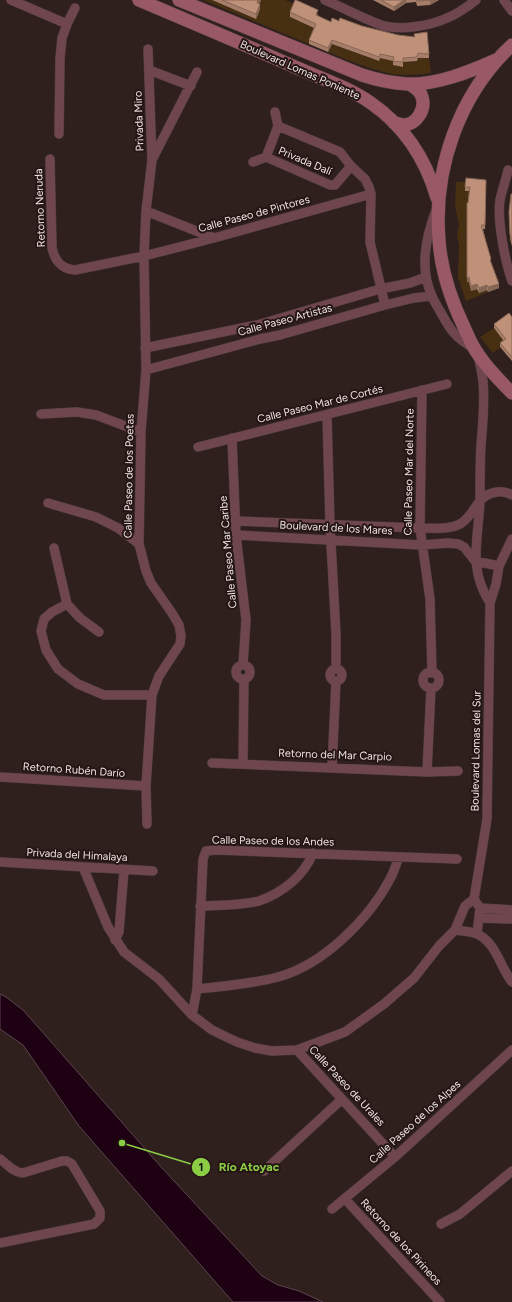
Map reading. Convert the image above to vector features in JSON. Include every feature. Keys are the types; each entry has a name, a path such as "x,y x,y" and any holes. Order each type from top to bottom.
{"street":[{"path":"11,0 67,24"},
{"name":"Boulevard Lomas Poniente","path":"139,0 354,93 371,103 394,123 413,144 423,160 432,180 438,203"},
{"name":"Boulevard Lomas Poniente","path":"179,0 362,76 374,79 409,84 450,77 505,52"},
{"path":"325,0 383,25 403,28 424,25 446,18 462,10 476,0"},
{"path":"504,0 512,11"},
{"path":"59,134 60,59 62,38 75,8"},
{"path":"512,36 505,52 479,84 463,112 451,140 443,171 438,203 428,232 424,260 426,277 431,296 450,329 459,339 476,352 512,393"},
{"name":"Privada Miro","path":"148,49 152,160"},
{"path":"149,70 191,86"},
{"name":"Privada Miro","path":"152,160 197,72"},
{"path":"394,123 404,125 413,122 420,115 423,106 422,97 417,89 409,84"},
{"path":"275,112 278,126 340,152 351,166 365,179 371,194 370,242 385,305"},
{"name":"Privada Dalí","path":"266,157 278,126"},
{"name":"Privada Dalí","path":"253,162 266,157 330,185 335,185 351,166"},
{"name":"Retorno Neruda","path":"50,158 52,248 54,258 61,266 69,270 75,270 144,256"},
{"name":"Calle Paseo de los Poetas","path":"147,824 146,786 152,695 159,676 180,644 181,636 179,625 151,583 146,571 140,544 141,432 146,370 144,256 146,210 152,160"},
{"path":"508,170 500,202 501,229 507,267 512,281"},
{"name":"Calle Paseo de Pintores","path":"144,256 371,194"},
{"path":"438,203 439,241 445,277 456,311 476,352"},
{"path":"146,210 214,238"},
{"name":"Calle Paseo Artistas","path":"145,348 257,326 380,289 426,277"},
{"name":"Calle Paseo Artistas","path":"146,370 280,335 385,305 414,298 431,296"},
{"path":"276,320 280,335"},
{"path":"257,326 260,339"},
{"name":"Boulevard Lomas del Sur","path":"476,352 482,380 484,406 479,482 480,500 475,561 480,583 490,603"},
{"path":"498,378 512,384"},
{"name":"Calle Paseo Mar de Cortés","path":"198,447 447,384"},
{"name":"Calle Paseo Mar del Norte","path":"422,390 420,528 421,545 430,598 432,673 437,675 439,679 438,684 435,687 430,688 427,772"},
{"path":"41,414 77,412 96,415 141,432"},
{"path":"327,415 330,525 336,634 336,669 340,671 342,676 340,680 336,681 332,767"},
{"name":"Calle Paseo Mar Caribe","path":"232,438 236,535 246,620 243,665 248,667 250,672 248,677 244,679 243,764"},
{"path":"480,500 491,493 502,491 512,495"},
{"name":"Boulevard de los Mares","path":"236,520 330,525 440,528 456,526 461,523 466,519 480,500"},
{"path":"48,503 96,517 118,528 140,544"},
{"name":"Boulevard de los Mares","path":"236,535 421,545 448,543 458,544 464,548 475,561"},
{"name":"Boulevard Lomas del Sur","path":"474,899 487,819 490,603 496,584 499,566 512,539"},
{"path":"54,548 67,604 80,618 100,632"},
{"path":"475,561 499,566"},
{"path":"67,604 52,612 44,619 41,631 46,650 58,669 78,684 104,694 152,695"},
{"name":"Retorno del Mar Carpio","path":"212,763 427,772 458,771"},
{"name":"Retorno Rubén Darío","path":"0,777 146,786"},
{"name":"Calle Paseo de los Andes","path":"192,1015 197,989 203,859 206,851 217,850 314,853 457,859"},
{"path":"200,906 258,901 271,896 294,882 304,871 314,853"},
{"path":"197,989 236,985 279,977 297,970 313,961 340,941 360,922 378,898 390,878 399,856"},
{"name":"Privada del Himalaya","path":"0,862 153,872"},
{"path":"83,867 108,927 124,952 159,979 192,1015 212,1030 236,1042 255,1048 272,1051 297,1050 345,1032 384,1004 414,978 439,946 455,930 465,906 474,899 480,913 477,934"},
{"path":"115,940 119,932 124,870"},
{"path":"480,913 512,910"},
{"path":"480,913 512,919"},
{"path":"455,930 477,934 486,940 512,982"},
{"name":"Calle Paseo de Urales","path":"297,1050 395,1156"},
{"name":"Calle Paseo de los Alpes","path":"332,1210 395,1156 512,1050"},
{"path":"264,1170 342,1099"},
{"path":"0,1159 19,1173 62,1161 67,1161 72,1164 100,1211 100,1218 94,1224 0,1243"},
{"path":"441,1224 460,1214 512,1171"},
{"name":"Retorno de los Pirineos","path":"345,1199 440,1302"}],"shaded area":[{"path":"203,0 212,0 256,19 257,8 261,0 285,0 295,4 290,17 312,27 318,14 322,22 315,29 309,44"},
{"path":"332,44 378,61 380,58 394,61 403,66 403,62 417,61 418,58 429,58 431,73 406,75 387,73 328,52"},
{"path":"456,182 466,182 471,195 471,200 467,210 467,262 472,290 477,289 479,293 486,287 488,292 466,301 458,277 459,246 457,235 459,225 455,206"},
{"path":"494,328 506,343 493,353 480,337"},
{"path":"0,994 23,1010 162,1168 262,1276 278,1285 299,1291 323,1302 233,1302 79,1126 23,1045 0,1029"}],"building":[{"path":"222,0 258,0 257,3 260,4 256,14"},
{"path":"295,0 318,10 316,15 331,22 332,18 339,21 340,18 362,26 398,35 415,37 414,34 427,32 429,54 418,53 417,57 403,58 403,62 393,61 394,57 380,54 379,57 332,40 328,48 309,40 316,24 290,12"},
{"path":"381,0 404,0 394,7"},
{"path":"466,178 486,180 485,225 481,225 491,259 490,260 499,284 488,287 487,285 479,288 477,284 471,286 469,277 467,278 467,203 470,187 465,187"},
{"path":"511,194 512,241 510,234 509,212"},
{"path":"509,313 512,317 512,357 500,343 506,339 494,324"}],"place":[{"name":"Río Atoyac","path":"122,1143"}]}
